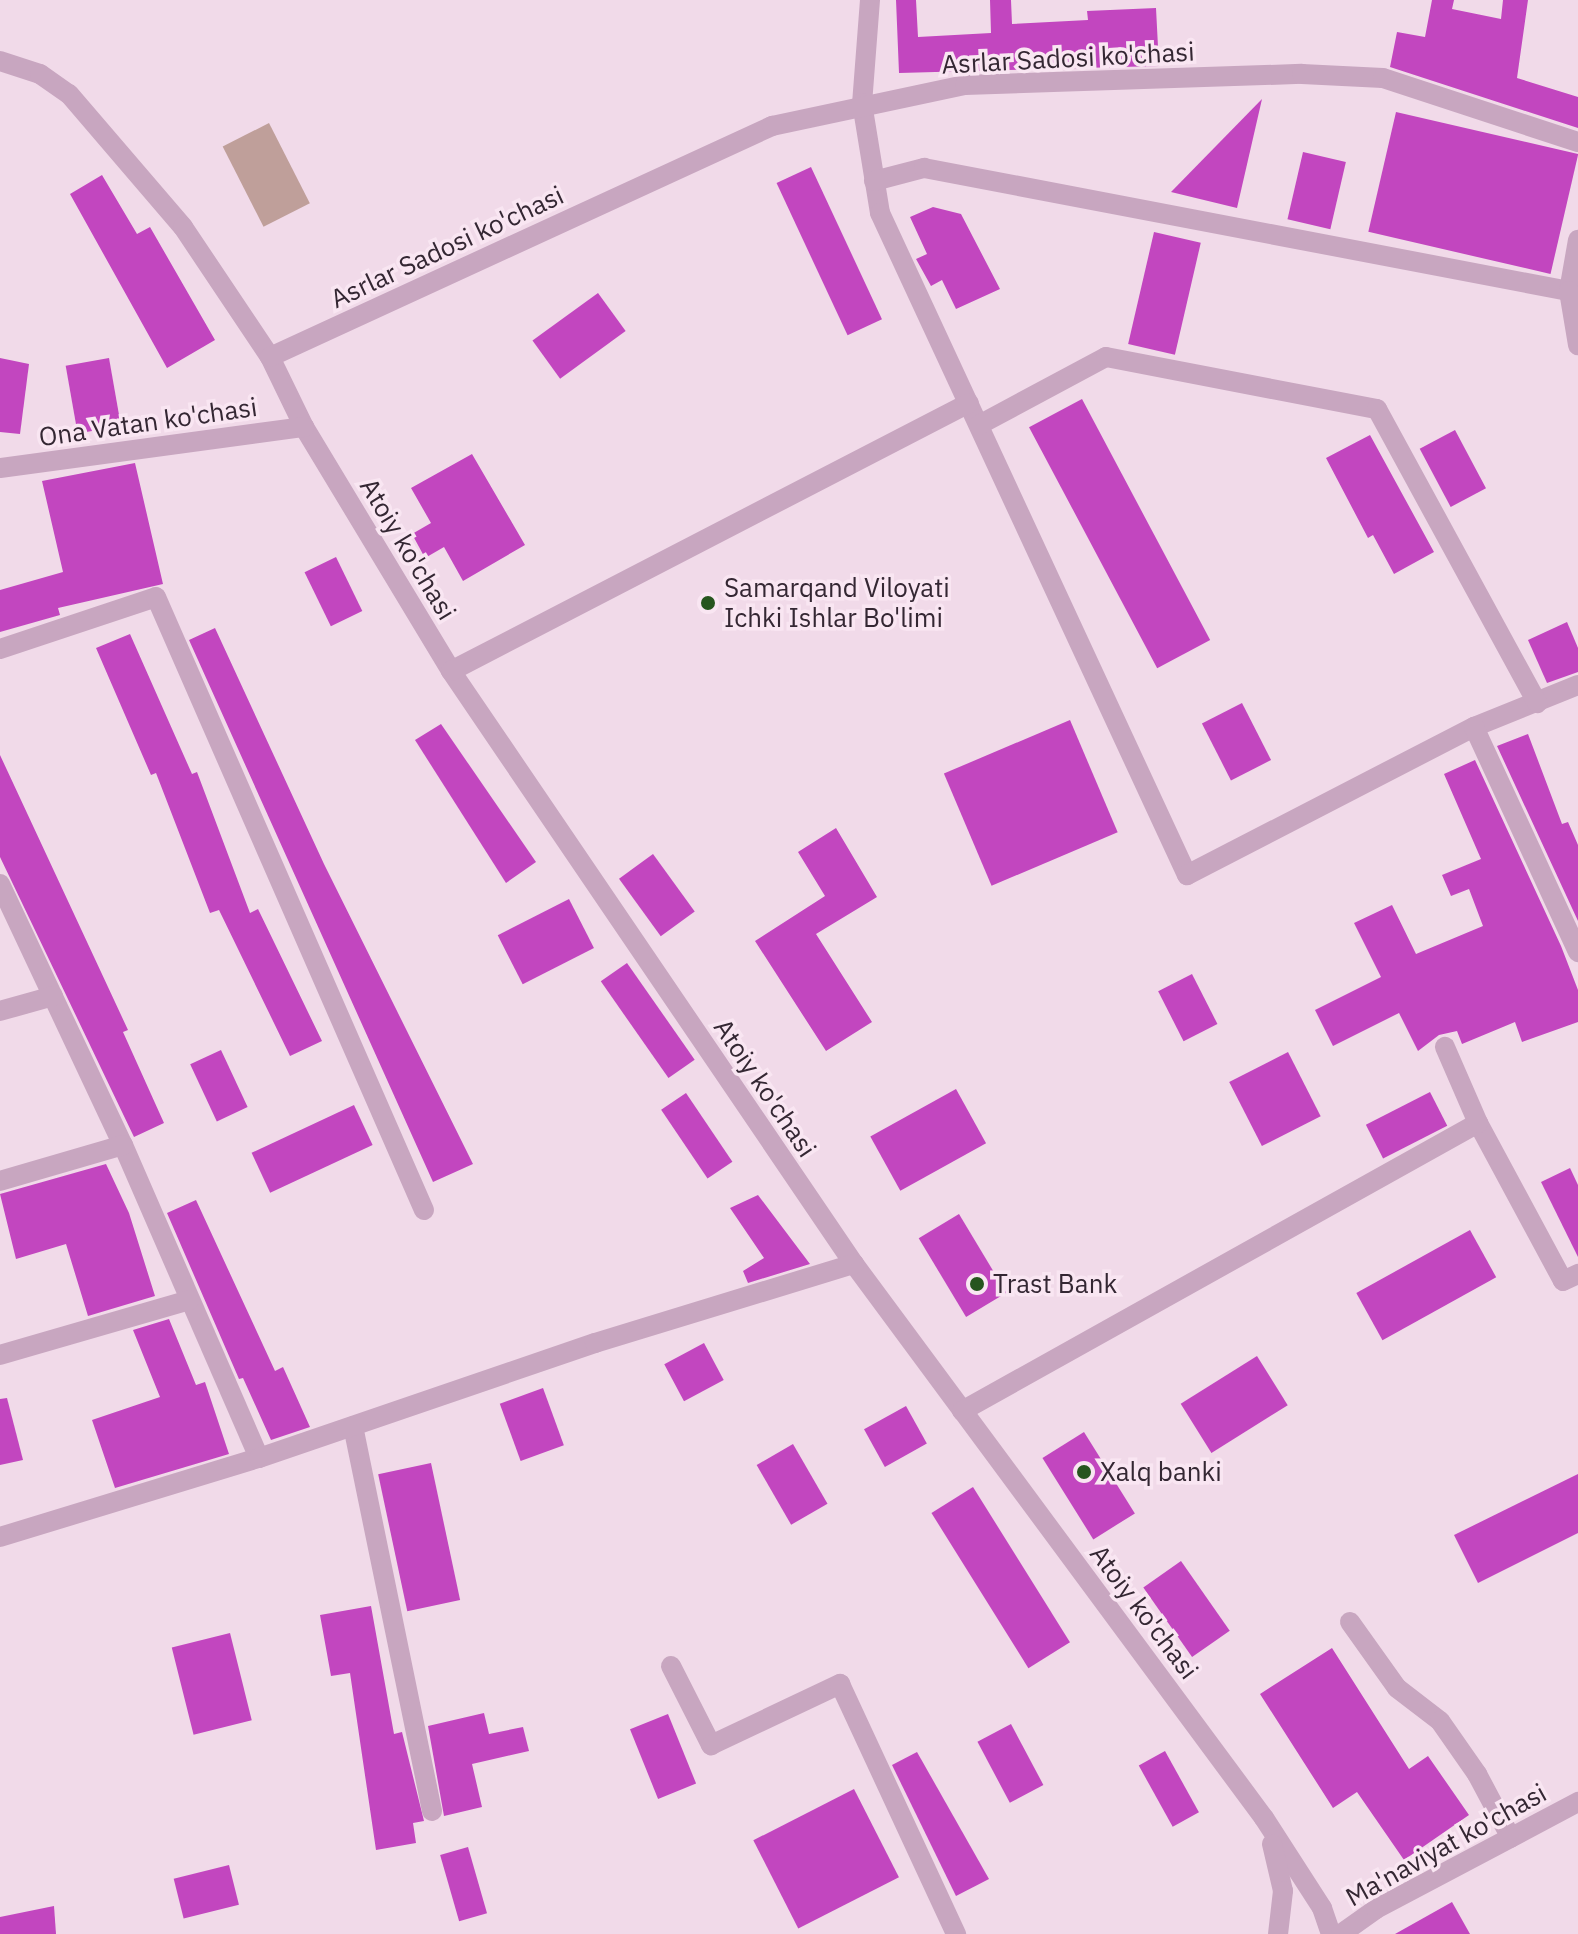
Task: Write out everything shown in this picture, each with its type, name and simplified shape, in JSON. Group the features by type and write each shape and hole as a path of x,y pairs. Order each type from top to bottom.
{"street":[{"path":"870,0 862,103 880,213 1187,875 1474,727 1578,685"},
{"name":"Atoiy ko'chasi","path":"0,61 40,74 92,119 183,227 270,357 304,427 451,671 854,1264 1264,1818 1322,1908 1331,1934"},
{"name":"Asrlar Sadosi ko'chasi","path":"270,357 772,126 862,103 965,85 1302,74 1383,78 1578,142"},
{"path":"874,181 924,168 1569,291"},
{"path":"1578,240 1569,291 1578,345"},
{"path":"979,425 1106,357 1377,409 1537,703"},
{"path":"451,671 969,403"},
{"name":"Ona Vatan ko'chasi","path":"0,468 304,427"},
{"path":"0,649 156,597 424,1210"},
{"path":"1474,727 1578,952"},
{"path":"0,884 123,1145 259,1458"},
{"path":"0,1011 53,996"},
{"path":"1445,1047 1478,1123 1563,1281 1578,1274"},
{"path":"962,1411 1478,1123"},
{"path":"0,1181 123,1145"},
{"path":"0,1537 259,1458 595,1343 854,1264"},
{"path":"0,1355 189,1300"},
{"path":"353,1426 432,1811"},
{"path":"1350,1622 1397,1688 1440,1721 1477,1774 1511,1838"},
{"path":"671,1666 711,1745 840,1684 956,1934"},
{"name":"Ma'naviyat ko'chasi","path":"1341,1934 1376,1909 1578,1802"},
{"name":"Atoiy ko'chasi","path":"1264,1818 1283,1891 1278,1934"}],"shaded area":[{"path":"269,123 310,203 264,227 223,147"}],"building":[{"path":"896,0 916,0 918,37 991,33 990,0 1011,0 1012,24 1088,20 1087,11 1156,8 1159,66 899,73"},
{"path":"1432,0 1454,0 1452,9 1501,19 1503,0 1528,0 1517,78 1578,97 1578,128 1390,67 1397,32 1425,37"},
{"path":"1262,99 1237,208 1171,192"},
{"path":"1396,112 1578,154 1551,274 1368,232"},
{"path":"1303,152 1346,162 1330,229 1287,219"},
{"path":"811,167 882,319 848,335 777,183"},
{"path":"102,175 137,234 150,227 215,340 167,368 70,194"},
{"path":"933,207 961,214 1000,289 956,309 942,280 931,286 916,259 927,254 910,217"},
{"path":"1154,232 1201,243 1175,355 1128,344"},
{"path":"598,293 626,331 560,379 532,341"},
{"path":"0,358 29,364 20,434 0,432"},
{"path":"109,358 121,426 78,434 66,366"},
{"path":"1082,399 1210,640 1157,668 1029,427"},
{"path":"1455,430 1486,488 1451,507 1420,449"},
{"path":"1370,435 1434,552 1394,574 1373,535 1368,538 1326,458"},
{"path":"472,454 525,545 463,581 444,547 425,558 412,534 431,523 411,488"},
{"path":"135,463 163,584 58,608 60,615 0,632 0,590 63,572 42,481"},
{"path":"336,557 362,611 331,626 305,572"},
{"path":"1567,622 1578,648 1578,672 1547,683 1528,640"},
{"path":"215,628 324,864 473,1164 433,1182 189,640"},
{"path":"130,634 192,774 197,772 250,913 258,909 322,1041 290,1056 219,910 210,913 156,773 151,775 96,648"},
{"path":"1242,703 1271,760 1231,780 1202,723"},
{"path":"1070,720 1118,832 992,886 944,774"},
{"path":"441,724 536,862 506,883 415,740"},
{"path":"1528,734 1562,824 1568,822 1578,845 1578,921 1497,746"},
{"path":"0,755 128,1030 123,1032 164,1123 134,1137 0,857"},
{"path":"1475,760 1561,946 1578,990 1578,1022 1522,1042 1515,1022 1462,1044 1457,1031 1439,1035 1418,1051 1399,1013 1333,1046 1315,1010 1381,977 1354,923 1392,905 1416,954 1483,926 1469,889 1451,896 1442,875 1481,859 1444,774"},
{"path":"836,828 877,897 816,934 872,1022 826,1051 755,941 825,896 798,852"},
{"path":"653,854 695,911 661,936 619,879"},
{"path":"569,899 594,948 523,984 498,935"},
{"path":"627,963 695,1060 668,1078 601,981"},
{"path":"1192,974 1217,1024 1184,1041 1158,991"},
{"path":"221,1050 248,1107 217,1121 190,1064"},
{"path":"1288,1052 1321,1116 1262,1146 1229,1082"},
{"path":"956,1089 986,1143 900,1191 870,1137"},
{"path":"1430,1092 1447,1126 1383,1159 1366,1125"},
{"path":"686,1093 732,1162 708,1179 661,1110"},
{"path":"354,1105 373,1145 270,1193 252,1153"},
{"path":"106,1164 129,1213 155,1296 88,1316 66,1244 16,1259 0,1194"},
{"path":"1570,1168 1578,1185 1578,1257 1541,1182"},
{"path":"758,1195 810,1264 748,1283 743,1271 764,1258 730,1208"},
{"path":"196,1200 275,1371 283,1367 310,1427 271,1440 243,1378 239,1379 167,1213"},
{"path":"959,1214 1006,1293 966,1317 919,1238"},
{"path":"1470,1230 1496,1277 1382,1340 1356,1293"},
{"path":"169,1319 196,1385 205,1382 229,1454 115,1488 92,1420 160,1397 133,1330"},
{"path":"704,1343 724,1380 684,1401 664,1364"},
{"path":"1257,1356 1288,1405 1211,1453 1181,1404"},
{"path":"543,1388 564,1445 521,1461 500,1404"},
{"path":"7,1398 23,1460 0,1465 0,1399"},
{"path":"906,1406 927,1444 885,1467 864,1429"},
{"path":"1084,1432 1135,1513 1093,1539 1042,1458"},
{"path":"793,1444 828,1504 791,1525 757,1465"},
{"path":"431,1463 460,1600 407,1611 378,1474"},
{"path":"1578,1474 1578,1533 1478,1583 1454,1535"},
{"path":"973,1487 1070,1642 1028,1668 931,1513"},
{"path":"1181,1561 1230,1631 1192,1657 1143,1587"},
{"path":"371,1606 394,1734 402,1732 424,1821 413,1823 416,1843 376,1850 350,1673 331,1676 320,1615"},
{"path":"230,1633 252,1720 194,1735 172,1648"},
{"path":"1332,1648 1409,1769 1428,1756 1469,1815 1404,1860 1357,1792 1333,1808 1260,1694"},
{"path":"484,1713 489,1734 523,1727 529,1751 472,1764 482,1807 444,1816 428,1726"},
{"path":"668,1714 696,1784 658,1799 630,1729"},
{"path":"1011,1724 1043,1785 1010,1803 977,1742"},
{"path":"1165,1751 1199,1812 1173,1827 1139,1766"},
{"path":"917,1752 989,1879 956,1896 892,1765"},
{"path":"854,1789 899,1877 798,1929 753,1840"},
{"path":"468,1847 487,1913 459,1921 440,1855"},
{"path":"229,1865 239,1905 184,1919 174,1879"},
{"path":"1452,1902 1470,1934 1395,1934"},
{"path":"54,1906 56,1934 0,1934 0,1917"}],"place":[{"name":"Samarqand Viloyati Ichki Ishlar Bo'limi","path":"708,603"},
{"name":"Trast Bank","path":"977,1284"},
{"name":"Xalq banki","path":"1084,1472"}]}
